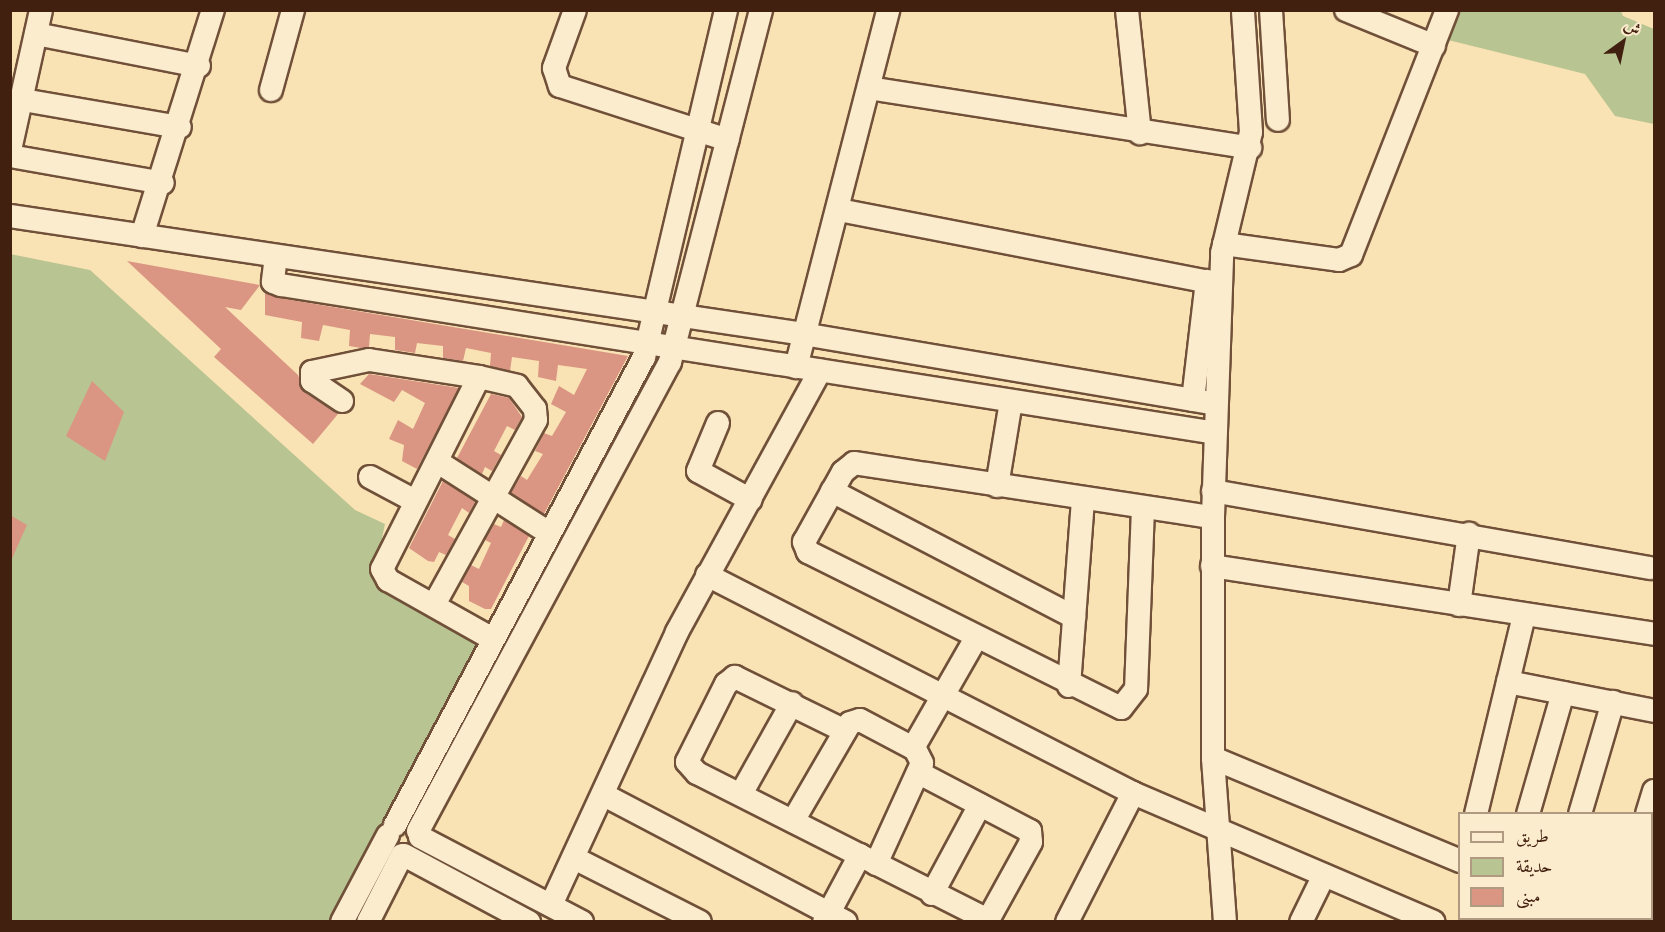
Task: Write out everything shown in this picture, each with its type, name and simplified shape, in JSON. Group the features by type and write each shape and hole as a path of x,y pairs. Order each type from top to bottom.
{"street":[{"path":"10,150 23,100 41,10"},
{"path":"142,236 163,183 199,66 213,10"},
{"path":"270,90 293,10"},
{"path":"302,10 309,10"},
{"path":"575,10 554,68 560,87 728,140"},
{"path":"342,921 648,341 695,129 726,10"},
{"path":"403,855 414,852 419,834 579,533 675,346 761,10"},
{"path":"796,367 839,210 888,10"},
{"path":"1127,10 1140,133"},
{"path":"1193,400 1214,283 1250,148 1243,10"},
{"path":"1271,10 1278,120"},
{"path":"1346,10 1434,46"},
{"path":"1224,244 1339,260 1351,255 1447,10"},
{"path":"36,34 199,66"},
{"path":"869,88 1140,133 1250,148"},
{"path":"23,100 180,127"},
{"path":"10,156 163,183"},
{"path":"839,210 1214,283"},
{"path":"10,216 804,334 1216,404"},
{"path":"276,256 273,282 281,285 648,341 820,371 1215,433"},
{"path":"1214,283 1216,404 1212,517 1213,759 1216,830 1225,921"},
{"path":"342,401 312,381 312,372 369,360 479,377 517,386 535,409 536,420 490,496 434,605"},
{"path":"551,905 707,575 751,500 820,371"},
{"path":"479,377 382,569 388,580 491,638"},
{"path":"997,486 1011,401"},
{"path":"718,423 698,471 751,500"},
{"path":"438,462 490,496 552,526 579,533"},
{"path":"1143,508 1135,695 1115,709 808,552 805,538 832,491 854,463 1083,500 1212,517"},
{"path":"370,477 415,501"},
{"path":"832,491 1074,617"},
{"path":"1213,491 1650,567"},
{"path":"1069,686 1083,500"},
{"path":"1459,604 1469,534"},
{"path":"1212,566 1654,634"},
{"path":"707,575 1133,793 1434,921"},
{"path":"1476,812 1524,615"},
{"path":"913,748 976,638"},
{"path":"845,731 746,678 726,684 687,762 741,794 981,920 993,915 1032,834 919,773"},
{"path":"1508,682 1654,711"},
{"path":"464,687 490,699"},
{"path":"1528,812 1563,693"},
{"path":"1580,812 1613,702"},
{"path":"741,794 792,703"},
{"path":"604,795 833,918 919,773 921,758 913,748 860,720 845,731 793,821"},
{"path":"1213,759 1458,860"},
{"path":"1647,812 1654,791"},
{"path":"1067,921 1133,793"},
{"path":"932,894 980,805"},
{"path":"391,830 405,822 419,834 582,921"},
{"path":"391,830 392,850 529,921"},
{"path":"375,919 403,855"},
{"path":"574,858 700,921"},
{"path":"1301,921 1324,875"}],"green space":[{"path":"1448,11 1621,11 1623,16 1654,29 1654,124 1615,116 1585,74 1436,37"},
{"path":"10,254 90,270 355,510 385,524 373,580 479,643 330,921 11,921"}],"building":[{"path":"127,261 260,285 241,310 225,307 298,375 304,392 338,414 313,444 214,357 221,349"},
{"path":"265,292 279,298 628,356 544,514 511,493 521,476 527,480 543,454 535,451 544,433 552,436 566,412 551,404 559,386 574,395 587,369 558,365 556,381 538,377 539,361 512,357 510,371 490,366 491,353 466,348 463,361 443,358 443,346 417,343 415,353 395,350 395,337 370,334 369,347 349,346 350,330 323,325 319,341 301,338 302,322 265,315"},
{"path":"369,374 459,388 417,469 402,461 404,445 389,439 398,420 413,429 425,403 402,390 394,402 360,384"},
{"path":"92,381 124,412 105,461 66,436"},
{"path":"491,394 509,398 522,417 515,430 507,426 494,451 501,455 492,471 485,467 482,474 457,458"},
{"path":"443,481 475,502 469,513 462,508 448,535 455,539 446,555 439,552 434,562 428,561 409,548"},
{"path":"10,515 27,525 10,563"},
{"path":"504,520 529,536 491,609 485,609 469,601 469,586 462,582 471,565 479,569 491,543 485,540 494,524 501,527"}]}
